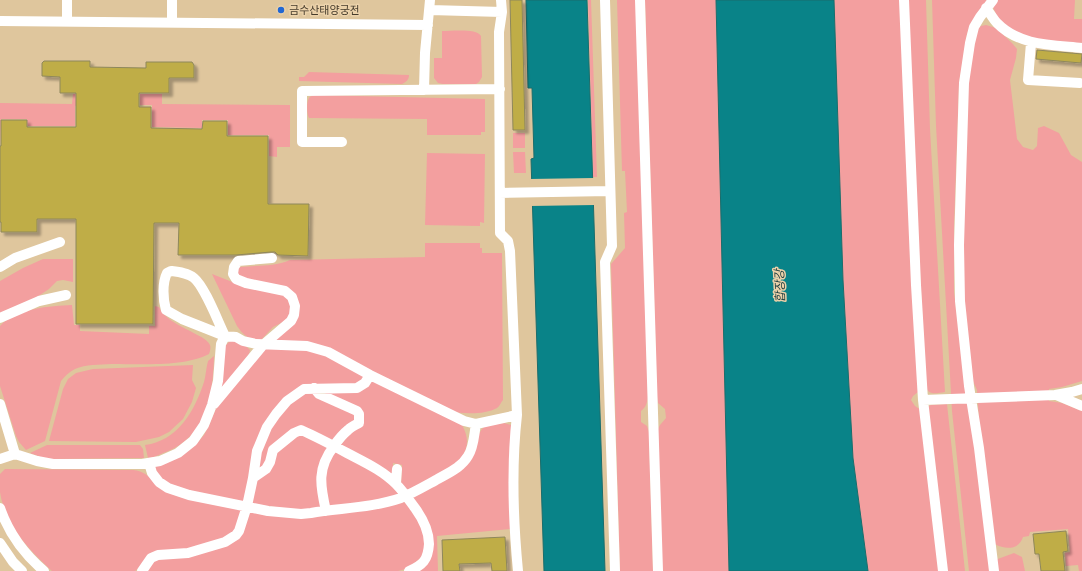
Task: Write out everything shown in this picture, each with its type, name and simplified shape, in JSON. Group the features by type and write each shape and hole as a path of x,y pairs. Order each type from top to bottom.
{"street":[{"path":"66,22 67,0"},
{"path":"172,0 172,23"},
{"path":"501,0 502,12 499,32 500,233 508,241 510,251 516,415 512,486 518,571"},
{"path":"605,0 612,246 605,262 616,571"},
{"path":"640,0 658,571"},
{"path":"904,0 916,277 943,571"},
{"path":"989,4 995,22 1004,30 1031,43 1082,48"},
{"path":"989,4 974,27 964,83 959,273 960,301 968,378 994,571"},
{"path":"424,90 425,53 430,5 502,12"},
{"path":"0,21 428,25"},
{"path":"1031,43 1028,80 1080,83"},
{"path":"342,142 302,142 302,91 500,89"},
{"path":"500,193 610,191"},
{"path":"0,267 15,258 60,242"},
{"path":"212,405 263,345 291,321 294,315 295,306 292,297 285,291 246,283 236,279 233,274 234,267 238,261 272,258"},
{"path":"225,336 201,286 194,278 180,272 171,271 167,273 164,282 166,310 182,319 225,336 236,337 243,341 263,345 307,346 328,352 370,375 464,421 476,424 516,415"},
{"path":"0,318 39,301 66,295"},
{"path":"0,459 15,454 53,464 142,464 160,461 178,453 193,441 204,425 212,405 218,381 221,344 225,336"},
{"path":"142,571 151,558 158,555 188,553 225,542 236,535 239,531 253,478 257,451 267,427 287,401 304,389 357,388 365,383 370,375"},
{"path":"314,388 319,394 357,411 360,414 358,423 349,429 334,446 322,466 321,488 326,511"},
{"path":"927,399 1052,395 1082,389"},
{"path":"1052,395 1082,406"},
{"path":"0,404 15,454"},
{"path":"148,463 152,474 159,482 168,488 188,495 268,511 301,514 380,504 406,495 454,470 464,462 471,449 476,424"},
{"path":"253,478 266,469 270,462 273,450 297,431 301,430 378,470 396,484 406,495 426,526 429,537 427,556 424,562 418,567 409,571"},
{"path":"396,484 397,468"},
{"path":"0,508 3,518 13,537 30,559 44,571"},
{"path":"0,543 13,562 22,571"}],"shaded area":[{"path":"588,0 591,0 597,177 593,177"},
{"path":"617,0 636,0 648,397 646,405 641,411 641,422 647,426 649,432 653,571 620,571 611,264 625,248 624,213 627,212 625,171 622,171"},
{"path":"645,0 716,0 729,571 661,571 658,429 666,418 665,409 658,403 657,397"},
{"path":"834,0 901,0 918,392 911,400 915,406 921,410 940,571 868,571 853,458 843,280"},
{"path":"906,0 926,0 930,129 945,392 936,393 929,392 926,387"},
{"path":"932,0 987,0 971,24 967,34 959,84 954,227 954,292 990,571 969,571 952,411 936,126"},
{"path":"997,0 1075,0 1074,19 1082,19 1081,45 1037,40 1007,28 998,19 993,7"},
{"path":"986,25 996,28 1017,49 1010,80 1017,139 1023,147 1033,150 1037,146 1038,128 1044,126 1059,133 1071,155 1082,162 1082,381 1049,389 1049,401 1062,403 1082,411 1082,571 1079,571 1078,565 1066,566 1065,553 1070,552 1068,529 1030,532 1029,536 1023,537 1015,547 1011,548 995,544 979,420 977,390 973,381 964,301 963,246 968,84 977,29"},
{"path":"458,30 479,33 481,36 482,77 479,82 476,84 443,84 438,83 434,78 434,58 442,58 442,31"},
{"path":"309,72 409,75 407,81 402,84 299,81 299,77 304,77"},
{"path":"73,94 87,94 87,105 75,106 75,126 27,126 27,119 1,119 0,144 0,103 72,104"},
{"path":"140,94 162,94 162,104 290,105 290,147 277,147 277,157 269,156 269,135 228,135 228,120 202,120 202,128 152,127 152,105 140,105"},
{"path":"314,95 485,99 485,132 481,132 481,135 427,135 427,119 309,118 307,103 309,97"},
{"path":"513,133 525,133 525,148 513,148"},
{"path":"513,152 525,152 526,173 514,173"},
{"path":"427,153 485,154 484,223 480,222 480,226 425,225"},
{"path":"425,243 480,243 482,253 502,253 503,400 498,407 492,410 473,413 449,411 333,351 271,342 291,327 295,295 239,277 237,269 240,267 278,264 290,260 425,257"},
{"path":"43,259 73,259 73,282 63,280 57,281 49,289 37,297 0,313 0,281"},
{"path":"212,274 240,285 283,294 289,299 291,306 290,314 287,320 273,327 261,340 247,337 237,326"},
{"path":"72,305 74,325 80,325 80,331 149,334 149,326 155,326 155,306 159,307 163,314 170,319 207,341 210,345 209,354 188,361 175,363 84,366 71,371 61,381 45,441 26,450 16,436 0,386 0,326 15,315 34,309"},
{"path":"230,341 241,343 250,350 249,354 220,391 225,346"},
{"path":"266,348 291,348 327,354 365,376 360,384 310,386 274,413 244,503 189,492 161,480 155,468 156,466 196,444 204,435 218,404"},
{"path":"214,356 212,385 209,399 205,413 199,425 191,436 180,445 157,456 148,458 145,445 157,442 176,431 190,413 196,403 204,382 208,361"},
{"path":"193,365 192,380 196,388 192,402 183,419 169,432 159,437 136,442 49,441 63,389 68,379 76,373 93,369"},
{"path":"372,378 462,425 467,438 466,449 461,458 452,467 407,491 401,485 402,465 393,463 393,478 339,447 361,419 322,391 337,391"},
{"path":"311,390 356,413 358,419 335,442 302,428 256,474 256,461 269,427 289,402"},
{"path":"947,404 965,571 945,571 927,407 931,405"},
{"path":"504,423 511,425 511,529 437,536 438,571 414,571 431,548 414,503 413,495 455,472 486,425"},
{"path":"297,433 329,448 323,509 311,511 250,504 256,479 275,452"},
{"path":"47,445 140,445 143,449 144,458 50,459 30,453"},
{"path":"333,450 377,472 400,494 382,500 327,508 323,481"},
{"path":"5,469 140,471 156,483 243,509 234,534 199,548 171,550 135,571 52,571 19,536 7,515 0,492 0,474"},
{"path":"402,501 408,504 424,528 425,554 409,568 398,571 145,571 152,560 227,543 248,509 268,513"},
{"path":"1014,553 1022,557 1025,571 997,571 995,560"}],"water":[{"path":"526,0 587,0 605,571 544,571 531,159 534,158 532,88 528,88"},
{"name":"합장강","path":"716,0 834,0 843,280 853,458 868,571 729,571"}],"pier":[{"path":"594,178 595,205 530,206 529,179"}],"building":[{"path":"510,0 522,0 525,130 513,130"},
{"path":"1037,50 1082,54 1081,63 1036,59"},
{"path":"44,61 90,61 90,67 146,68 146,62 192,62 194,65 194,78 169,78 169,93 139,93 139,107 151,107 151,128 202,129 203,121 227,121 227,136 268,136 268,204 309,204 308,256 278,255 275,252 236,255 178,255 179,223 154,223 153,324 76,324 76,219 37,219 37,232 1,232 1,120 27,120 27,127 76,127 76,93 60,93 60,77 42,76 42,63"},
{"path":"1066,531 1068,551 1063,552 1065,571 1041,571 1039,554 1035,554 1033,534"},
{"path":"505,537 507,571 492,571 491,563 459,564 460,571 443,571 442,540"}],"place":[{"name":"금수산태양궁전","path":"281,10"}]}
